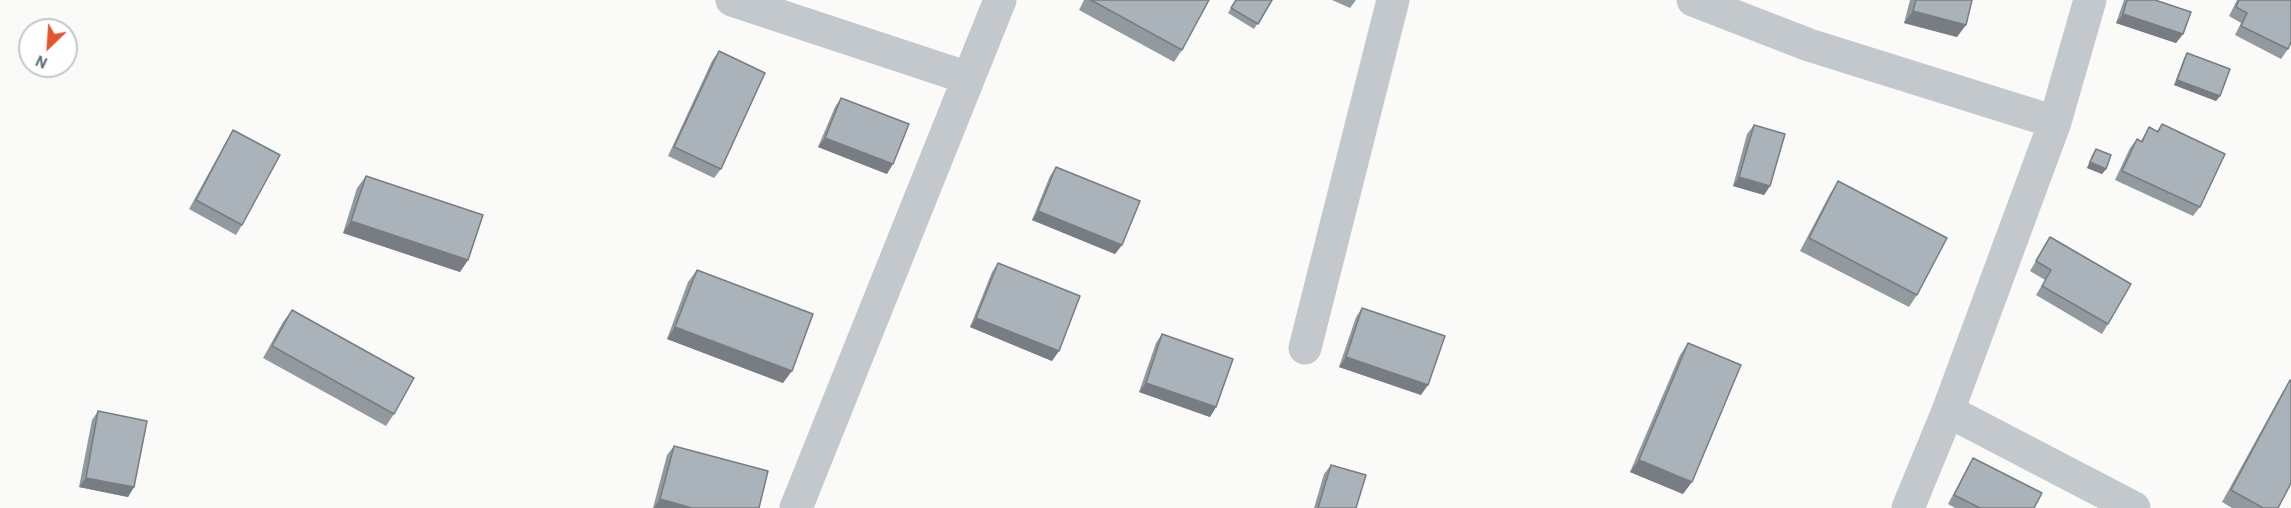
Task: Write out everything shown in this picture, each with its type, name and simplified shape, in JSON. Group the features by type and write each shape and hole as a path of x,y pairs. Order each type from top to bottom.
{"street":[{"path":"732,0 968,78"},
{"path":"796,508 1000,0"},
{"path":"1305,348 1393,0"},
{"path":"1693,0 1809,45 2055,122"},
{"path":"1908,508 1948,411 2055,122 2090,0"},
{"path":"1948,411 2134,508"}],"building":[{"path":"1091,0 1209,0 1182,50"},
{"path":"1236,0 1272,0 1258,24 1231,8"},
{"path":"1916,0 1972,0 1966,25 1913,11"},
{"path":"2127,0 2155,0 2191,12 2183,34 2123,14"},
{"path":"2239,0 2291,0 2291,42 2288,49 2241,26 2247,13 2236,7"},
{"path":"719,51 765,73 721,169 674,147"},
{"path":"2187,53 2230,69 2220,96 2177,80"},
{"path":"841,98 909,124 893,164 825,138"},
{"path":"2162,124 2225,154 2200,207 2122,171 2137,139 2142,142 2149,127 2158,132"},
{"path":"1754,125 1785,134 1770,186 1739,177"},
{"path":"233,130 280,155 242,225 196,200"},
{"path":"2096,149 2111,155 2106,169 2090,162"},
{"path":"1056,167 1140,201 1122,245 1038,211"},
{"path":"366,176 483,215 468,260 351,221"},
{"path":"1838,181 1947,238 1917,295 1809,238"},
{"path":"2050,237 2131,284 2108,324 2042,286 2051,270 2036,261"},
{"path":"998,263 1080,296 1059,351 976,318"},
{"path":"697,270 813,314 792,371 675,327"},
{"path":"1362,308 1445,336 1428,385 1346,357"},
{"path":"292,310 414,378 394,414 272,346"},
{"path":"1162,334 1233,359 1216,407 1146,383"},
{"path":"1688,343 1741,365 1692,482 1639,460"},
{"path":"2290,380 2291,483 2278,508 2263,508 2231,490"},
{"path":"98,411 147,421 134,487 86,478"},
{"path":"674,446 768,471 759,508 692,508 660,499"},
{"path":"1973,458 2042,493 2034,508 1980,508 1954,495"},
{"path":"1331,465 1366,475 1356,508 1318,508"}]}
